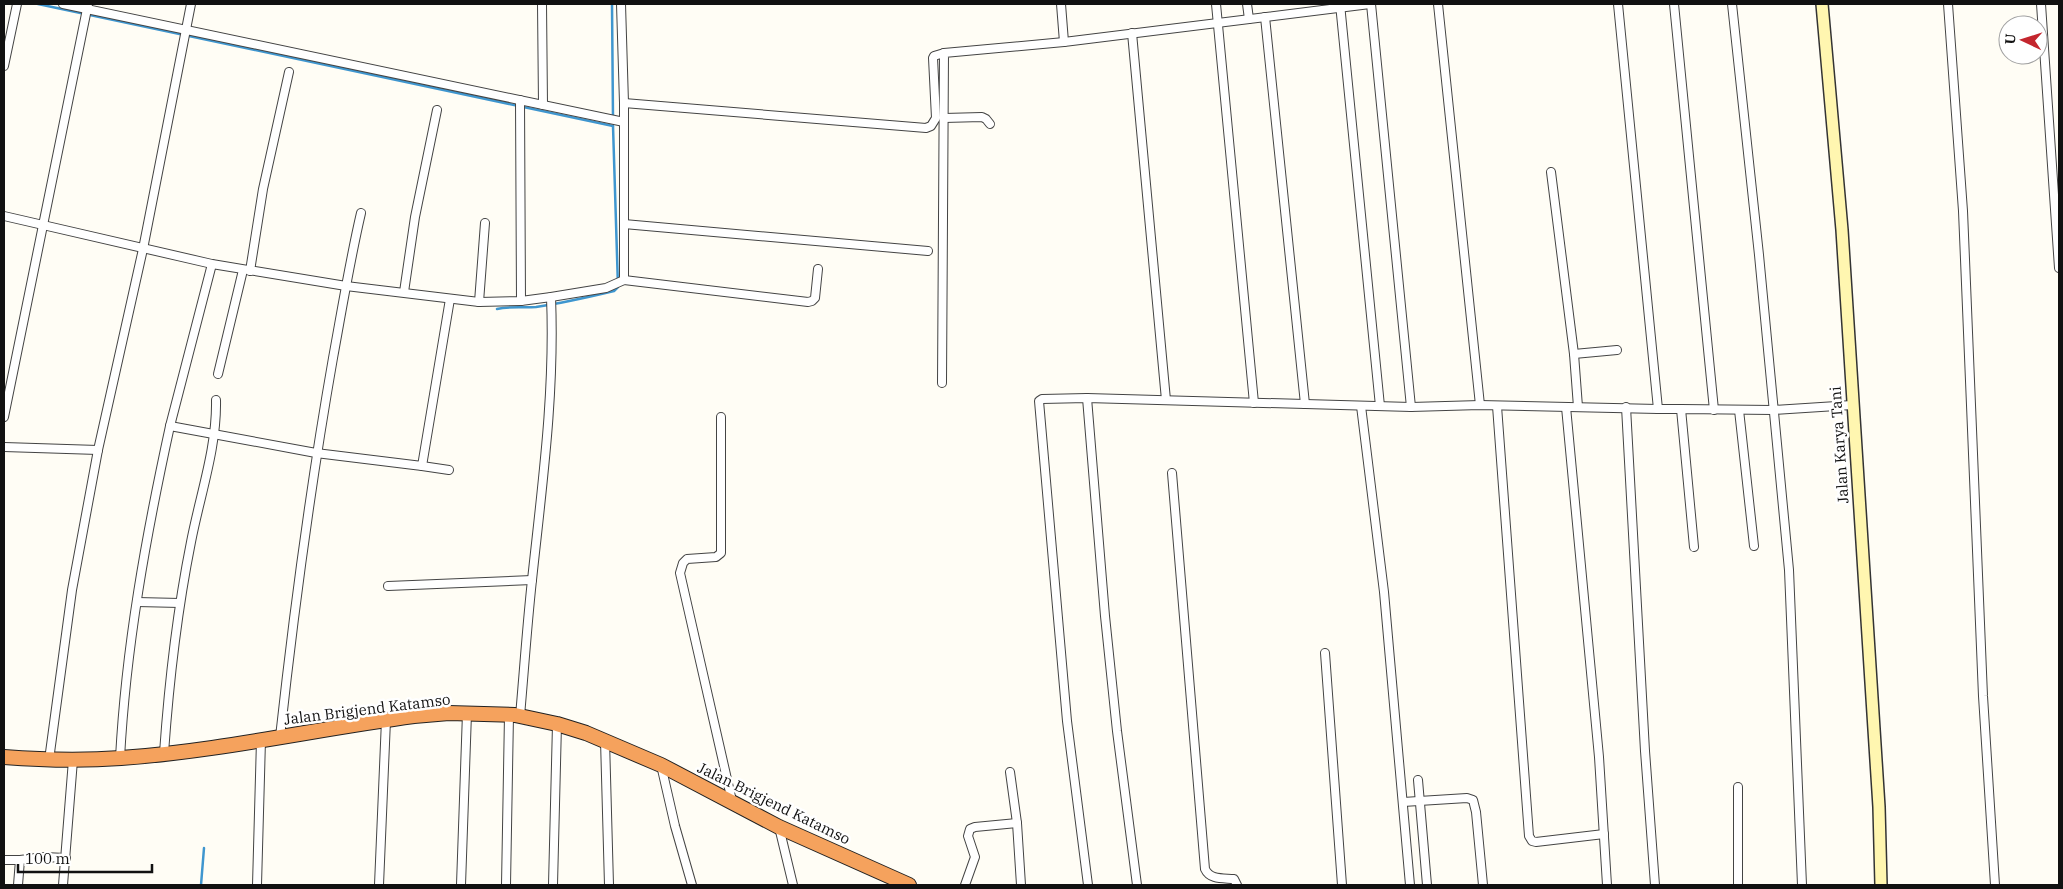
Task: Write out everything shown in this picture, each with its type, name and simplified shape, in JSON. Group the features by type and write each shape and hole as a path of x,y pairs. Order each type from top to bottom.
{"highway":[{"name":"Jalan Brigjend Katamso","path":"4,757 49,760 120,758 261,740 386,720 467,713 515,716 557,724 605,740 661,765 779,827 909,885"}],"street":[{"path":"4,66 17,4"},
{"path":"62,4 88,6 186,29 624,122"},
{"path":"49,760 72,590 98,450 143,248 191,4"},
{"path":"542,4 543,105"},
{"path":"621,4 624,103 624,280"},
{"path":"1061,4 1064,42"},
{"path":"1216,4 1254,403"},
{"path":"1247,4 1249,19"},
{"path":"624,103 926,128 931,126 936,118 933,58 944,53 1064,42 1341,6 1370,4 1411,407"},
{"path":"1438,4 1480,405"},
{"path":"1618,4 1658,408"},
{"path":"1674,4 1714,410"},
{"path":"1732,4 1759,255 1789,570 1802,885"},
{"name":"Jalan Karya Tani","path":"1822,4 1842,230 1878,807 1881,885"},
{"path":"1948,4 1963,211 1983,696 1995,885"},
{"path":"2041,4 2059,268"},
{"path":"4,417 88,6"},
{"path":"1341,6 1380,406"},
{"path":"1265,17 1306,404"},
{"path":"1132,33 1166,400"},
{"path":"942,383 944,53"},
{"path":"218,374 247,270 289,72"},
{"path":"520,100 520,301"},
{"path":"404,292 422,180 437,110"},
{"path":"944,118 982,117 990,124"},
{"path":"1551,172 1574,354 1578,407"},
{"path":"280,737 316,453 361,212"},
{"path":"4,216 212,264 346,286 480,302 520,301 551,303 606,288 624,280 808,302 815,298 818,270"},
{"path":"480,302 485,223"},
{"path":"624,224 928,251"},
{"path":"120,758 126,678 136,602 154,502 170,426 212,264"},
{"path":"422,466 450,299"},
{"path":"506,885 515,716 549,425 551,303"},
{"path":"1574,354 1617,350"},
{"path":"1088,885 1067,721 1038,404 1042,399 1087,398 1411,407 1480,405 1714,410 1773,410 1852,405"},
{"path":"1087,398 1105,616 1137,885"},
{"path":"164,753 169,686 180,602 195,520 214,435 216,400"},
{"path":"1360,406 1384,592 1410,885"},
{"path":"1497,406 1529,836 1532,841 1536,842 1604,834"},
{"path":"1566,407 1607,885"},
{"path":"1626,407 1644,751 1655,885"},
{"path":"1681,409 1694,547"},
{"path":"1739,410 1754,546"},
{"path":"722,416 721,553 716,557 687,559 683,563 680,573 732,801"},
{"path":"170,426 316,453 449,470"},
{"path":"4,447 98,450"},
{"path":"1172,473 1204,869 1207,875 1234,880 1238,885"},
{"path":"388,586 532,580"},
{"path":"136,602 180,602"},
{"path":"1325,653 1342,885"},
{"path":"461,885 467,713"},
{"path":"379,885 386,720"},
{"path":"553,885 557,724"},
{"path":"257,885 261,740"},
{"path":"605,740 609,885"},
{"path":"63,885 73,760"},
{"path":"661,765 675,826 692,885"},
{"path":"1010,772 1017,823 1021,885"},
{"path":"1418,780 1427,885"},
{"path":"1738,787 1738,885"},
{"path":"1403,802 1467,798 1473,800 1476,812 1483,885"},
{"path":"965,885 975,857 968,836 970,829 1017,823"},
{"path":"779,827 793,885"},
{"path":"4,860 20,860 44,856 66,858"},
{"path":"18,885 20,860"}],"waterway":[{"path":"38,4 613,126"},
{"path":"612,4 613,118"},
{"path":"497,309 556,304 614,291 618,287 613,126"},
{"path":"201,885 204,848"}]}
